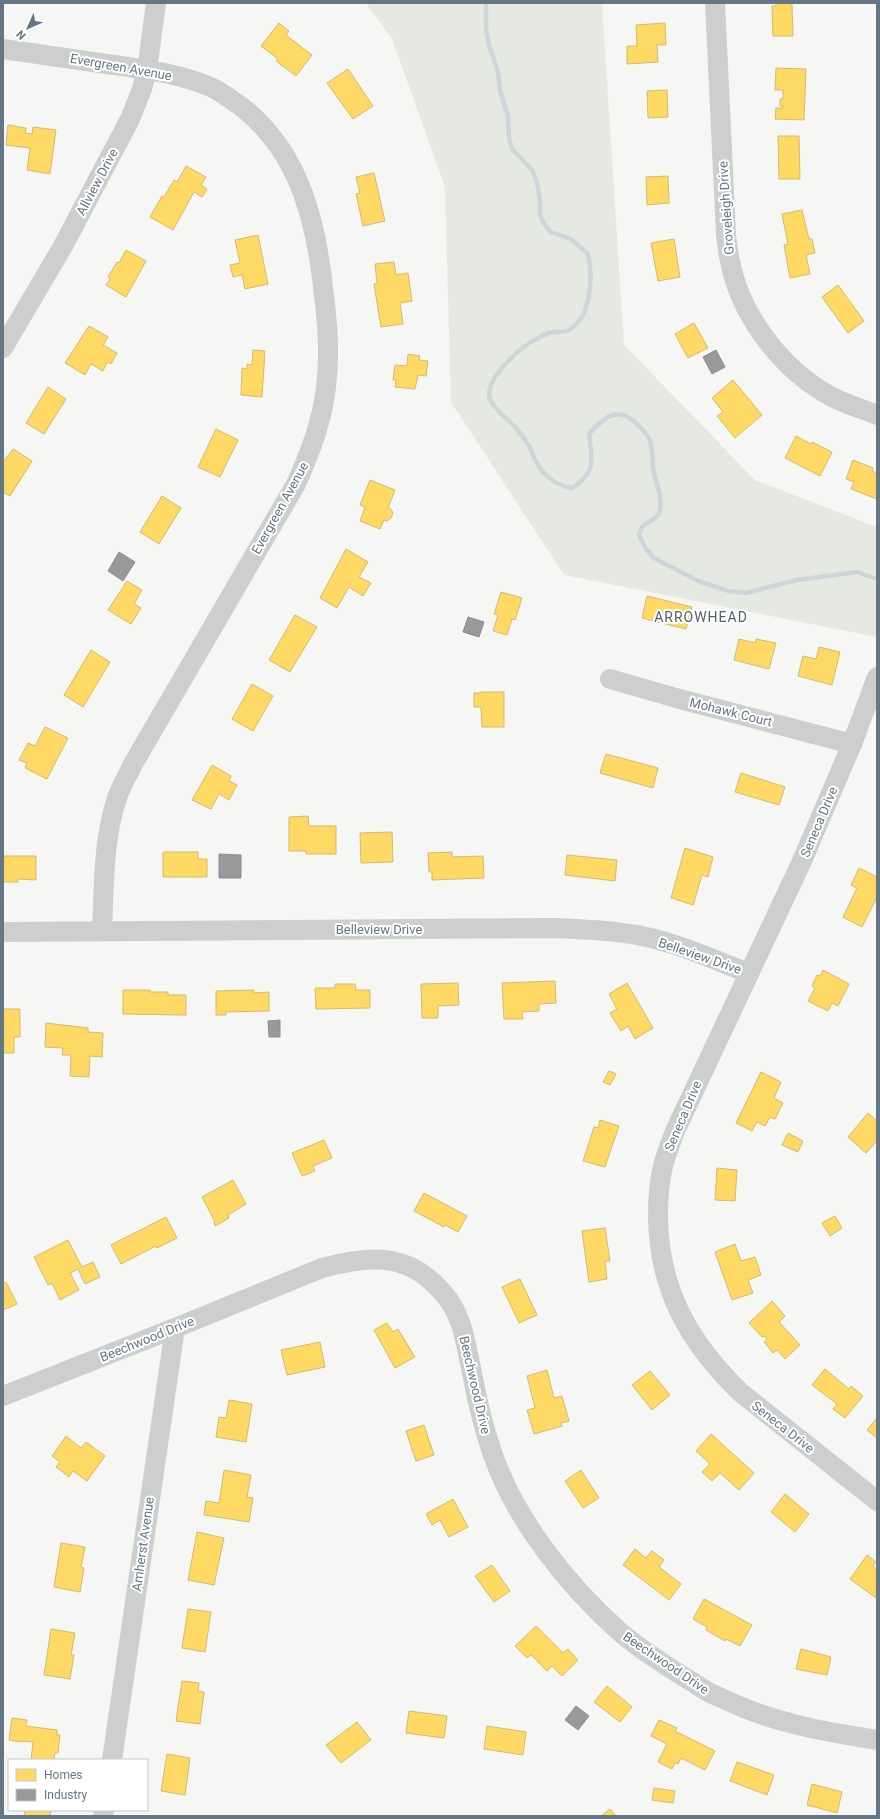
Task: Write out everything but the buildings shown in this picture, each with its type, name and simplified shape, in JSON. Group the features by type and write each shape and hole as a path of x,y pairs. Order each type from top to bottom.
{"street":[{"name":"Allview Drive","path":"3,348 63,246 130,119 142,89 147,70 156,3"},
{"name":"Groveleigh Drive","path":"715,3 726,234 730,262 737,286 750,315 763,337 794,370 812,385 832,397 877,415"},
{"name":"Evergreen Avenue","path":"3,49 147,70 186,79 219,92 230,99 263,126 282,148 303,194 315,235 322,272 329,356 326,388 320,420 311,451 296,484 132,764 118,797 111,821 107,846 102,931"},
{"name":"Seneca Drive","path":"877,677 852,744 802,861 675,1131 663,1167 658,1197 658,1231 662,1267 672,1297 686,1326 720,1373 764,1413 877,1501"},
{"name":"Mohawk Court","path":"610,679 676,698 852,744"},
{"name":"Belleview Drive","path":"3,932 549,928 595,930 628,934 668,942 749,973"},
{"name":"Beechwood Drive","path":"3,1396 322,1268 341,1263 374,1259 390,1260 421,1271 438,1287 454,1308 462,1330 482,1422 492,1454 507,1487 522,1515 545,1548 595,1608 620,1632 646,1653 715,1696 788,1723 877,1740"},
{"name":"Amherst Avenue","path":"112,1759 175,1328"}],"shaded area":[{"path":"366,3 602,3 624,345 755,480 877,527 877,637 564,575 451,402 445,187 392,39"}],"waterway":[{"path":"486,3 486,29 489,45 498,72 500,91 508,116 509,138 512,149 532,170 537,182 540,201 540,215 544,224 551,232 571,239 588,254 590,263 589,297 582,317 567,331 551,332 544,335 531,342 514,355 498,373 493,382 490,391 490,399 492,403 522,436 530,447 538,465 546,475 555,482 572,488 586,477 591,465 592,458 589,434 601,422 612,415 625,415 632,419 650,441 653,468 660,494 661,505 657,516 643,526 639,535 646,549 654,558 698,581 729,591 746,593 797,580 857,572 877,579"}],"district":[{"name":"ARROWHEAD","path":"701,617"}]}
